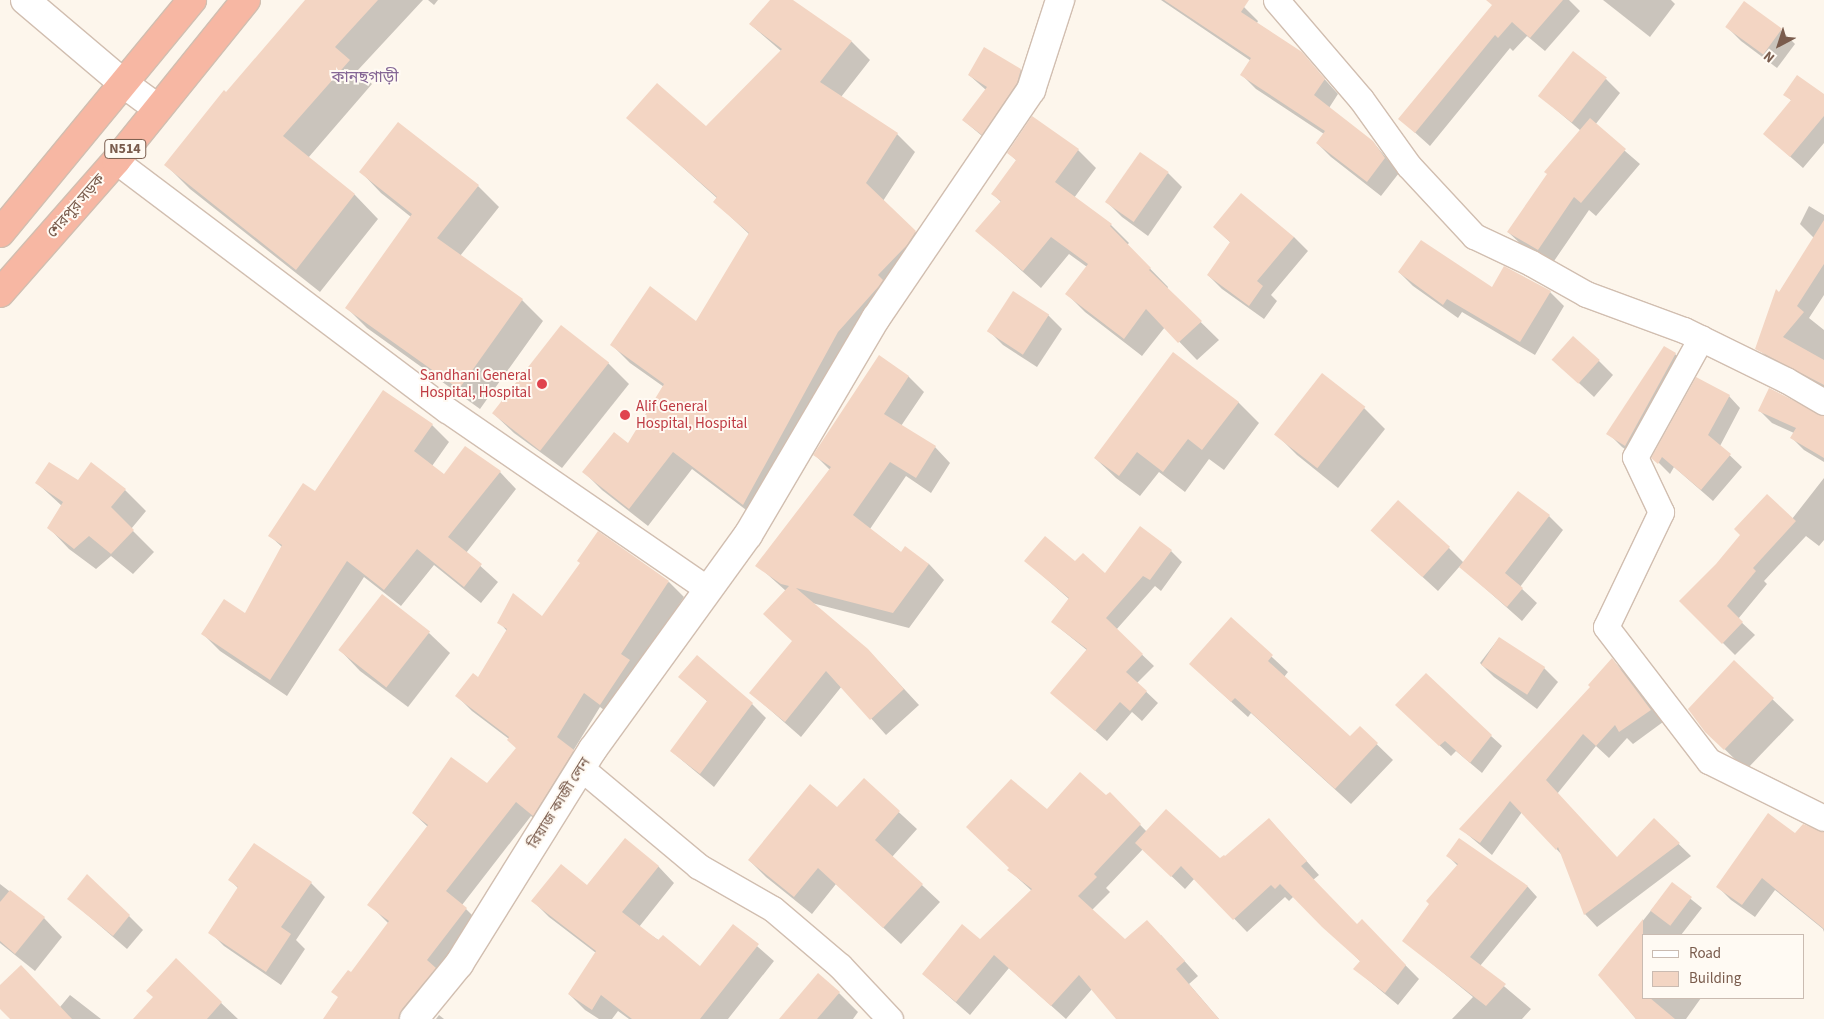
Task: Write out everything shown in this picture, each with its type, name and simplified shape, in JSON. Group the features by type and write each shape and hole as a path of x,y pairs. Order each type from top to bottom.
{"highway":[{"name":"N514","path":"0,233 192,0"},
{"name":"শেরপুর সড়ক","path":"0,293 116,161 246,0"}],"street":[{"path":"25,0 123,83 157,108"},
{"name":"রিয়াজ কাজী লেন","path":"414,1019 459,964 581,768 748,535 876,318 1031,90 1060,0"},
{"path":"1276,0 1361,99 1409,166 1474,236 1531,263 1586,294 1701,338 1786,380 1824,402"},
{"path":"116,161 447,410 708,589"},
{"path":"1701,338 1635,458 1661,512 1606,627 1709,761 1824,818"},
{"path":"581,768 698,866 773,909 840,966 890,1019"}],"building":[{"path":"305,0 378,0 335,47 350,60 283,136 355,194 296,270 164,165 224,90 226,92"},
{"path":"770,0 793,0 852,41 820,82 898,133 866,183 916,231 907,245 878,275 883,280 879,286 838,332 743,505 673,452 629,509 582,472 614,432 628,443 664,384 610,345 650,286 696,321 749,233 713,202 717,197 626,118 657,83 706,126 782,49 749,24"},
{"path":"1164,0 1249,0 1241,12 1302,52 1325,79 1314,95 1373,141 1385,158 1367,182 1316,143 1325,131 1240,75 1251,58"},
{"path":"1486,0 1563,0 1530,38 1512,22 1498,38 1495,35 1415,133 1398,119 1492,5"},
{"path":"1744,1 1782,29 1763,55 1725,27"},
{"path":"984,47 1021,69 1017,83 982,135 962,120 987,87 968,75"},
{"path":"1573,51 1607,77 1572,122 1538,96"},
{"path":"1797,75 1824,94 1824,116 1790,157 1763,134 1791,100 1783,95"},
{"path":"1032,116 1079,149 1055,182 1112,224 1110,226 1151,268 1149,270 1202,321 1178,343 1146,309 1124,339 1065,294 1088,264 1051,237 1023,271 975,231 1001,201 991,194 1016,160 1007,153"},
{"path":"1590,118 1626,149 1581,203 1574,197 1538,250 1507,232 1547,174 1544,172"},
{"path":"398,122 479,185 437,238 523,299 459,389 345,308 412,214 359,172"},
{"path":"1140,152 1169,172 1134,222 1105,202"},
{"path":"1241,193 1294,237 1257,281 1263,286 1249,306 1207,275 1230,242 1213,227"},
{"path":"1824,220 1824,264 1797,306 1804,312 1783,337 1824,360 1824,385 1755,349 1776,289 1779,292"},
{"path":"1421,240 1492,287 1504,266 1551,291 1520,342 1447,299 1443,305 1398,272"},
{"path":"1013,291 1049,314 1023,355 987,331"},
{"path":"561,325 609,363 540,451 492,413"},
{"path":"1573,336 1600,360 1578,384 1552,360"},
{"path":"1664,346 1676,353 1625,446 1606,434"},
{"path":"1173,352 1239,402 1202,450 1188,439 1163,472 1137,452 1119,476 1094,458"},
{"path":"879,355 909,376 884,414 936,446 916,478 890,462 853,515 901,552 905,546 929,564 893,613 796,588 868,649 904,689 870,720 826,671 785,722 749,693 792,641 763,614 789,586 781,584 755,566 831,467 813,455"},
{"path":"1322,373 1365,407 1317,468 1274,434"},
{"path":"1696,377 1730,395 1708,435 1731,454 1701,490 1662,457 1658,464 1651,458"},
{"path":"1769,388 1824,416 1824,458 1790,438 1796,428 1758,411"},
{"path":"383,390 433,424 414,451 444,474 465,446 501,471 448,537 482,564 464,587 417,549 384,590 347,561 270,680 201,634 224,599 245,613 282,545 268,536 303,483 315,491"},
{"path":"49,462 78,480 91,462 126,489 111,507 134,530 111,554 89,536 74,549 47,528 63,502 35,483"},
{"path":"1518,491 1550,515 1505,573 1523,588 1507,607 1459,567"},
{"path":"1767,494 1796,521 1753,568 1756,571 1727,606 1743,622 1722,644 1679,601 1716,564 1740,535 1734,529"},
{"path":"1398,500 1450,547 1423,577 1371,530"},
{"path":"1140,526 1172,550 1150,580 1143,576 1106,618 1143,654 1126,672 1147,691 1130,711 1120,702 1095,731 1050,693 1087,649 1051,622 1069,598 1024,561 1045,536 1075,561 1083,553 1105,573"},
{"path":"598,531 669,581 621,654 630,660 600,705 584,693 557,737 574,750 533,816 516,802 446,891 467,908 427,960 436,968 402,1009 399,1019 323,1019 338,997 331,992 348,970 351,972 389,921 367,905 428,825 412,813 451,757 487,783 516,748 507,740 509,737 455,696 473,673 478,677 507,629 497,623 513,593 542,616 580,563 577,561"},
{"path":"382,594 430,632 386,688 338,650"},
{"path":"1231,617 1273,655 1268,661 1350,736 1360,726 1378,743 1335,789 1235,698 1231,702 1189,664"},
{"path":"1499,637 1545,667 1527,695 1481,665"},
{"path":"697,655 753,703 700,774 670,751 707,701 678,677"},
{"path":"1612,658 1651,710 1619,732 1615,725 1596,746 1583,734 1546,780 1617,857 1654,818 1680,843 1584,915 1558,847 1556,850 1510,801 1480,843 1459,829 1590,687 1588,685"},
{"path":"1734,660 1774,698 1724,750 1705,732 1688,709"},
{"path":"1426,673 1492,735 1470,763 1445,741 1439,746 1395,705"},
{"path":"1080,772 1106,795 1110,792 1141,824 1094,874 1097,877 1078,896 1125,939 1147,920 1185,961 1176,969 1219,1019 1116,1019 1079,975 1051,1006 994,955 956,1002 922,974 962,924 980,939 1032,889 1007,870 1009,868 966,827 1011,779 1047,809"},
{"path":"864,778 900,811 875,840 923,884 883,928 818,868 794,897 748,860 810,784 837,807"},
{"path":"1166,809 1220,858 1225,856 1269,818 1307,861 1301,866 1357,924 1362,919 1406,965 1385,993 1353,969 1360,961 1322,927 1280,884 1275,889 1271,885 1233,920 1181,866 1171,877 1135,843"},
{"path":"1768,813 1795,833 1803,824 1824,832 1824,929 1762,878 1742,905 1716,887"},
{"path":"625,838 659,866 622,912 658,940 663,935 700,966 733,924 759,944 700,1019 632,1019 601,995 592,1010 568,994 596,951 531,901 561,864 587,885"},
{"path":"1459,838 1528,886 1470,957 1506,984 1486,1006 1402,941 1429,904 1426,901 1458,864 1446,856"},
{"path":"254,843 312,882 281,927 291,934 266,972 208,933 238,887 228,880"},
{"path":"87,874 130,915 113,936 67,899"},
{"path":"1672,882 1692,897 1670,926 1650,911"},
{"path":"10,890 45,917 15,954 0,941 0,902"},
{"path":"1643,919 1642,999 1651,999 1675,1019 1636,1019 1598,975"},
{"path":"176,958 222,1002 207,1019 133,1019 153,997 146,991"},
{"path":"21,965 72,1019 10,1019 0,1009 0,985"},
{"path":"818,973 840,992 817,1019 779,1019"}],"place":[{"name":"Sandhani General Hospital, Hospital","path":"542,384"},
{"name":"Alif General Hospital, Hospital","path":"625,415"}],"district":[{"name":"কানছগাড়ী","path":"365,77"}]}
